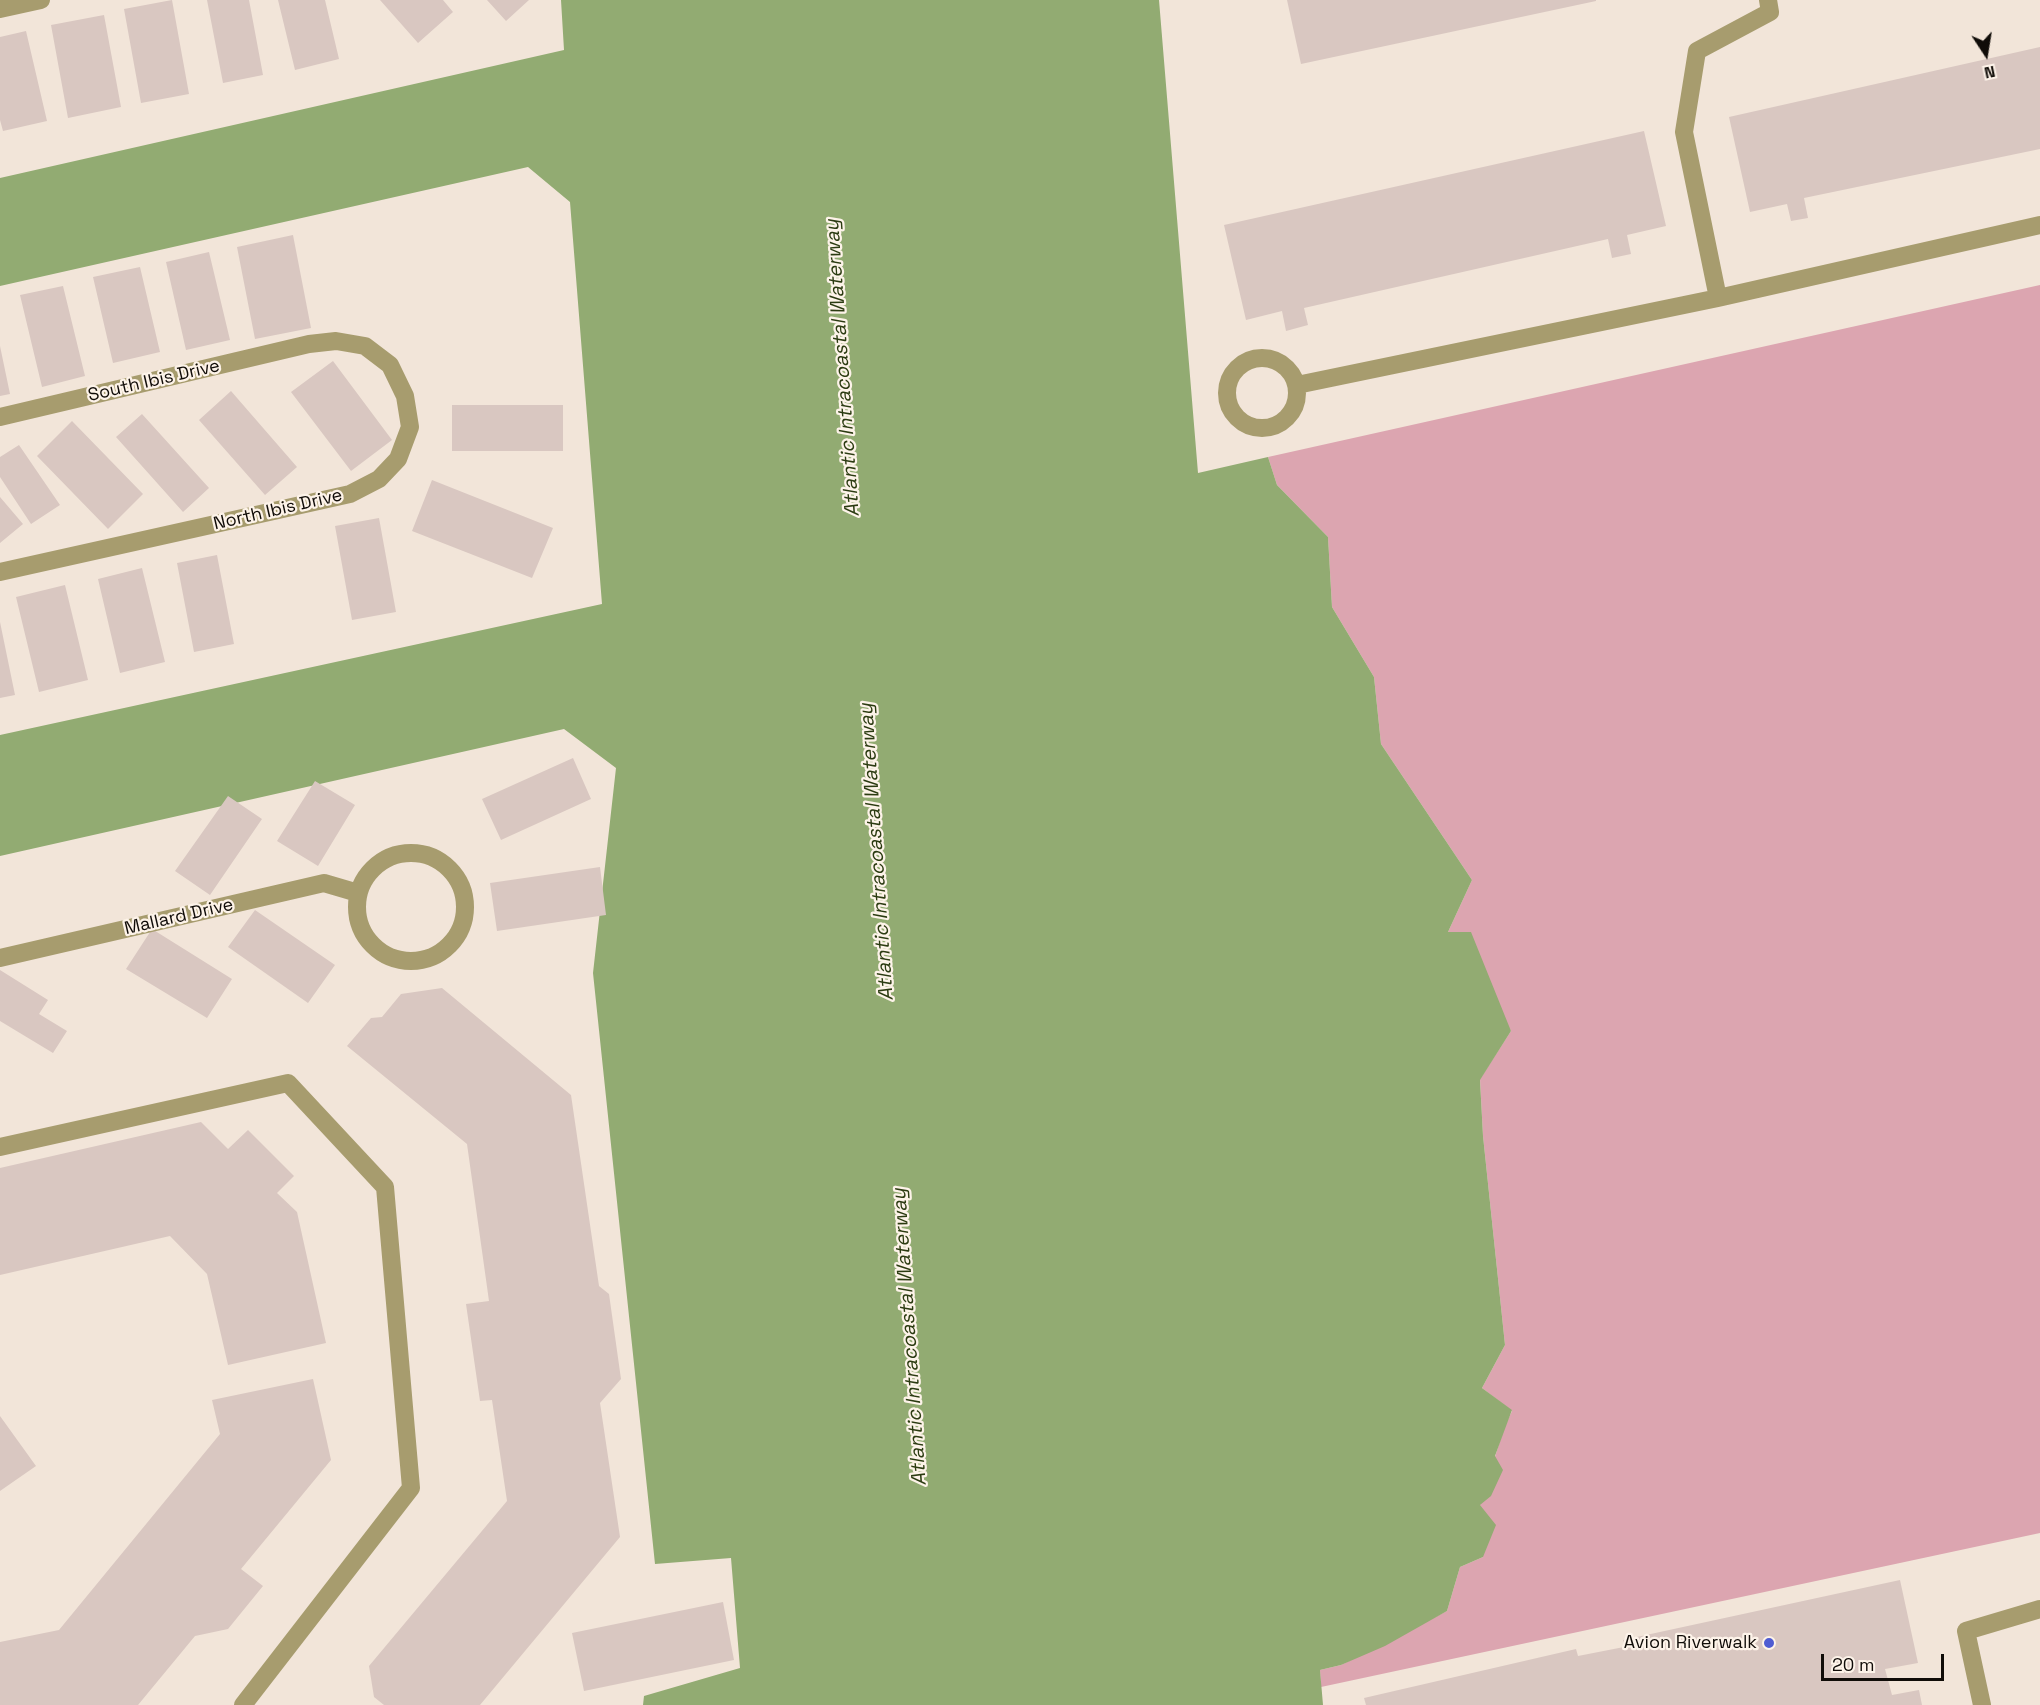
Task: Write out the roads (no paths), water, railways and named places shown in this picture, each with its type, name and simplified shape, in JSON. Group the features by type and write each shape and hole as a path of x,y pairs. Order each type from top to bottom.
{"street":[{"path":"0,9 41,0"},
{"path":"1718,298 1684,132 1697,51 1770,12 1768,0"},
{"path":"1297,385 1718,298 2040,225"},
{"name":"North Ibis Drive","path":"0,572 350,494 379,479 398,459 410,427 405,396 390,365 365,346 336,341 309,344"},
{"name":"South Ibis Drive","path":"0,417 309,344"},
{"path":"416,854 434,858 450,869 460,884 465,903 463,921 455,938 441,951 424,959 405,961 387,956 371,945 361,930 356,911 358,893 366,876 380,863 397,855 416,854"},
{"name":"Mallard Drive","path":"0,958 324,883 358,893"},
{"path":"0,1148 288,1083 386,1187 411,1488 243,1705"},
{"path":"1982,1705 1966,1631 2040,1609"}],"water":[{"name":"Atlantic Intracoastal Waterway","path":"561,0 1159,0 1198,473 1268,457 1277,485 1328,537 1332,607 1374,677 1381,744 1472,880 1448,932 1471,932 1511,1031 1480,1080 1483,1136 1505,1345 1482,1388 1512,1410 1495,1456 1503,1470 1491,1496 1480,1505 1496,1525 1483,1557 1460,1567 1447,1611 1385,1646 1341,1665 1320,1670 1323,1705 643,1705 644,1696 740,1668 731,1558 655,1564 593,973 616,768 564,729 0,856 0,735 602,604 570,202 528,167 0,286 0,178 564,50"}],"place":[{"name":"Avion Riverwalk","path":"1769,1643"}]}
